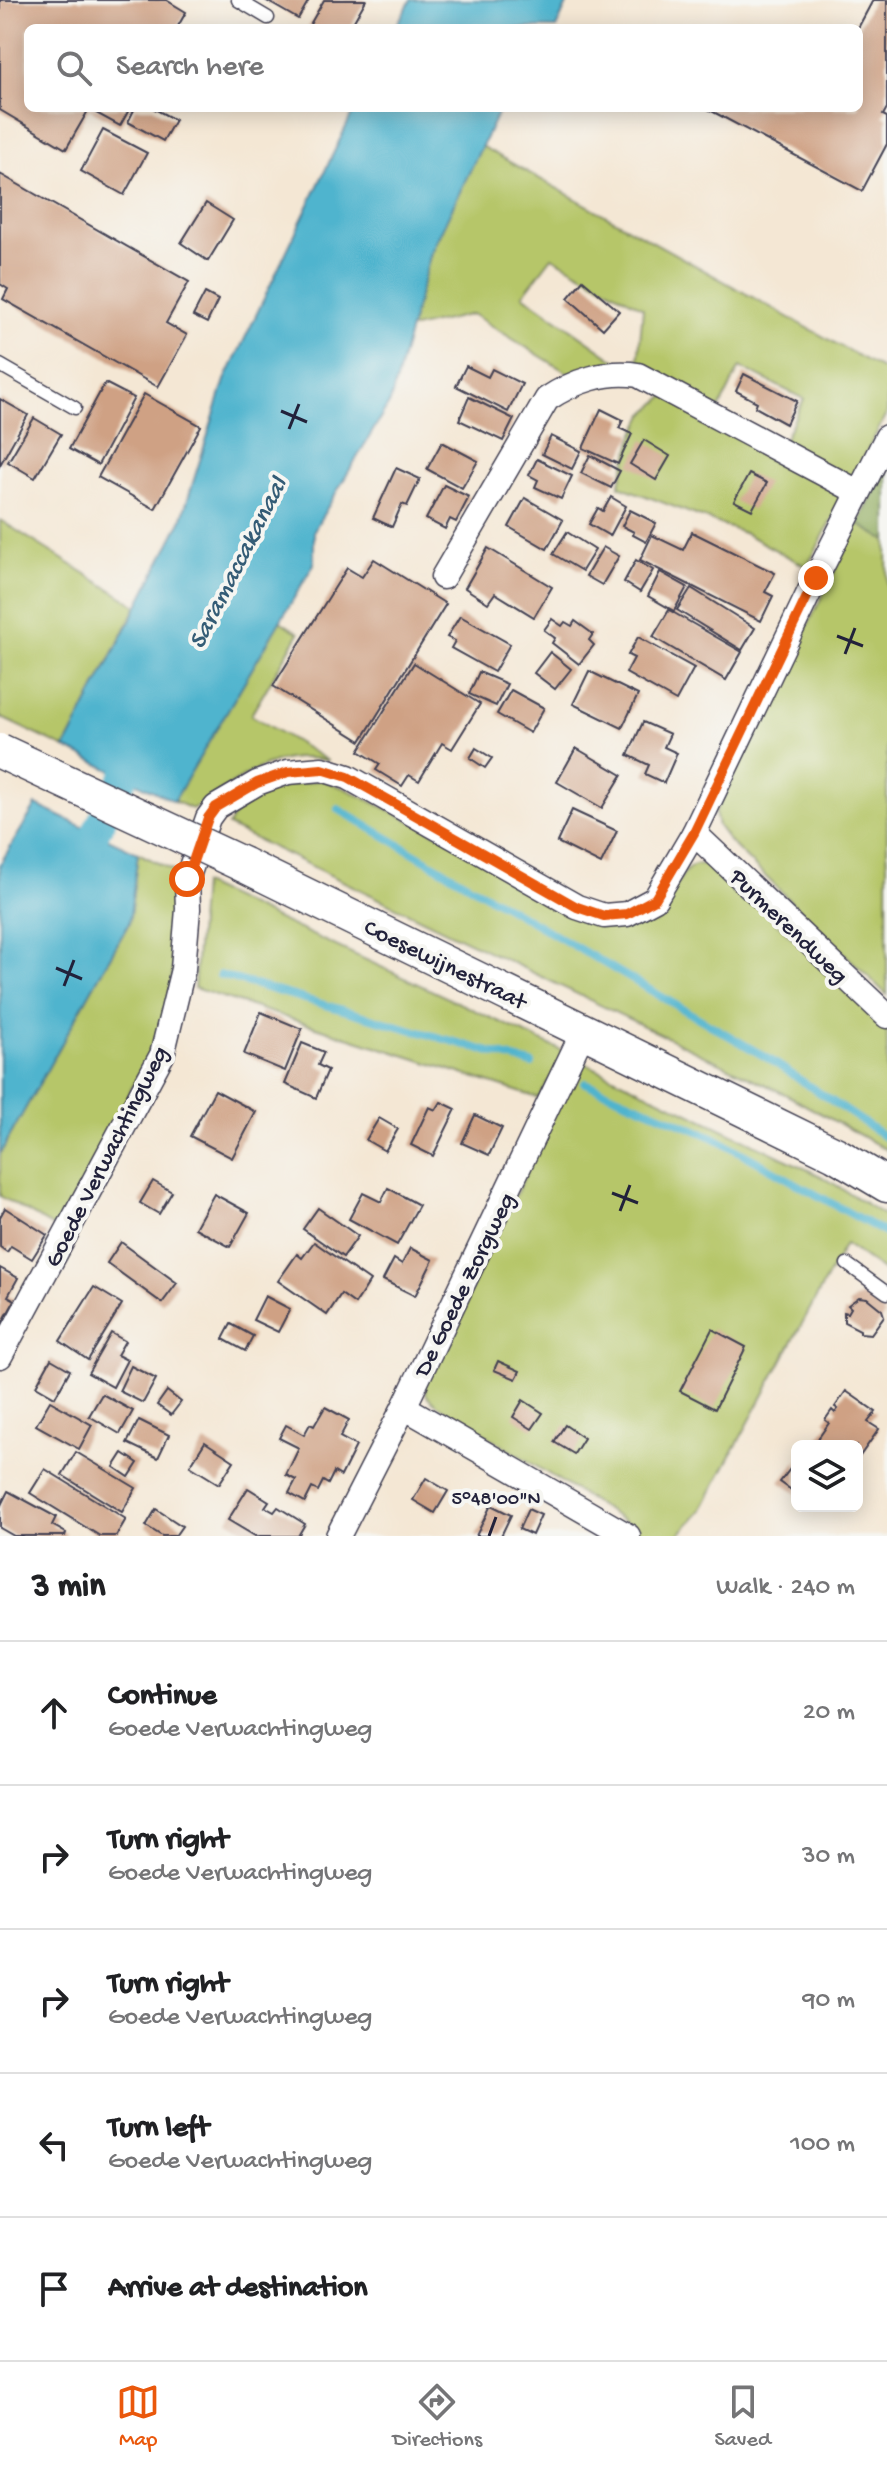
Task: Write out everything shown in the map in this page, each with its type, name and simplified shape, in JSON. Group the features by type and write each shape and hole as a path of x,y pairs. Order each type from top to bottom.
{"main road":[{"name":"Coesewijnestraat","path":"0,751 584,1030 835,1154 887,1185"}],"street":[{"path":"443,577 547,399 563,388 618,372 638,375 858,492"},
{"name":"Goede Verwachtingweg","path":"0,1356 162,1055 183,969 187,879 208,818 216,807 257,783 288,772 322,769 348,777 577,907 604,916 627,914 655,899 694,833 887,437"},
{"name":"Purmerendweg","path":"694,833 887,1016"},
{"name":"De Goede Zorgweg","path":"338,1536 404,1407 584,1030"},
{"path":"404,1407 628,1536"}],"lane":[{"path":"238,0 268,18"},
{"path":"0,365 75,408"},
{"path":"847,1264 887,1293"}],"green space":[{"path":"481,146 887,372 887,413 851,482 782,444 804,399 740,367 719,409 638,364 643,308 552,257 523,295 625,367 576,378 472,314 410,329 431,252"},
{"path":"668,393 847,491 807,567 746,534 619,486 633,437 644,415"},
{"path":"887,467 887,541 858,524"},
{"path":"0,520 137,606 65,748 0,717"},
{"path":"858,524 887,541 887,995 729,841 718,826 715,813"},
{"path":"280,621 299,633 251,715 328,761 307,758 272,763 192,809 174,801"},
{"path":"322,780 624,926 659,911 684,872 691,867 708,865 721,870 887,1028 887,1150 787,1095 228,826 235,814 255,798 281,787"},
{"path":"138,853 174,871 176,931 170,997 159,1035 59,1230 0,1196 0,1154 129,923"},
{"path":"202,884 567,1053 538,1098 194,988"},
{"path":"580,1061 823,1177 887,1217 887,1273 845,1244 701,1511 678,1536 648,1536 435,1403 427,1396 424,1385"}],"water":[{"path":"411,0 569,0 558,24 397,24"},
{"path":"353,112 498,112 431,252 390,402 314,530 314,564 174,801 65,748 181,521 225,380"},
{"path":"36,805 138,853 129,923 0,1154 0,864"}],"building":[{"path":"0,0 166,0 186,12 179,24 24,24 24,112 87,112 66,149 0,110"},
{"path":"265,0 309,0 298,19"},
{"path":"324,0 366,0 352,24 310,24"},
{"path":"873,0 887,0 887,108 883,115 887,117 887,144 862,191 714,112 863,112 863,24 860,24"},
{"path":"94,112 128,112 120,126"},
{"path":"133,112 160,112 175,120 163,141 128,122"},
{"path":"103,130 147,153 124,195 81,171"},
{"path":"0,174 189,282 166,323 187,335 158,387 3,299 8,289 0,284"},
{"path":"206,203 233,220 208,261 181,243"},
{"path":"583,280 619,311 603,329 568,298"},
{"path":"205,293 218,300 207,323 193,316"},
{"path":"466,366 488,377 492,369 522,384 508,412 456,386"},
{"path":"744,374 797,401 786,424 755,407 757,402 736,391"},
{"path":"105,383 134,398 98,465 69,449"},
{"path":"144,394 201,426 155,509 98,477"},
{"path":"469,397 514,419 503,441 459,420"},
{"path":"0,399 28,415 0,465"},
{"path":"601,409 623,420 619,428 632,434 618,464 583,448"},
{"path":"34,418 61,434 35,478 8,462"},
{"path":"551,436 581,451 572,469 542,454"},
{"path":"644,440 670,456 656,480 630,464"},
{"path":"442,442 478,461 462,488 427,469"},
{"path":"590,455 620,471 611,488 581,473"},
{"path":"537,459 572,476 561,499 535,487 538,480 529,475"},
{"path":"396,468 420,479 407,506 402,504 392,527 373,518"},
{"path":"749,474 767,483 752,510 734,501"},
{"path":"444,485 469,497 456,522 450,519 445,529 426,519"},
{"path":"611,497 626,506 610,536 589,524 598,508 603,511"},
{"path":"525,498 563,520 547,549 509,527"},
{"path":"630,510 656,523 646,542 622,526"},
{"path":"567,532 595,550 582,571 553,554"},
{"path":"692,532 775,573 765,592 773,596 761,621 640,560 652,535 683,550"},
{"path":"603,547 619,556 602,585 586,576"},
{"path":"488,548 552,587 534,617 495,593 488,603 465,588"},
{"path":"374,559 446,604 361,741 273,686 347,568 362,577"},
{"path":"636,560 653,570 640,592 624,582"},
{"path":"660,572 687,587 674,611 648,596"},
{"path":"691,588 755,628 742,650 677,610"},
{"path":"669,610 742,652 726,680 653,637"},
{"path":"460,616 510,644 494,672 451,648 455,641 447,637"},
{"path":"552,619 562,626 565,622 572,626 575,621 593,634 589,640 594,645 579,664 552,643 555,638 544,630"},
{"path":"638,637 694,668 676,701 626,673 634,658 628,655"},
{"path":"550,652 571,669 555,689 534,673"},
{"path":"414,663 480,704 452,749 442,743 419,781 409,775 402,786 376,770 380,764 359,751"},
{"path":"589,671 638,695 622,728 573,704"},
{"path":"479,672 507,684 496,706 469,694"},
{"path":"511,690 544,708 530,733 497,714"},
{"path":"643,722 670,734 664,747 677,753 664,783 645,774 649,765 628,755"},
{"path":"476,748 492,758 485,768 470,758"},
{"path":"576,748 622,775 602,808 557,782"},
{"path":"572,810 617,831 601,864 557,842"},
{"path":"261,1012 302,1029 285,1071 244,1054"},
{"path":"302,1043 324,1052 318,1065 328,1070 316,1098 285,1084"},
{"path":"215,1090 256,1112 232,1158 190,1136"},
{"path":"441,1102 456,1109 433,1156 411,1145 429,1107 436,1110"},
{"path":"475,1115 502,1128 489,1155 462,1143"},
{"path":"379,1118 398,1129 385,1151 366,1140"},
{"path":"153,1181 172,1192 159,1214 140,1203"},
{"path":"388,1188 419,1205 397,1245 349,1219 363,1193 381,1202"},
{"path":"214,1194 249,1213 230,1247 195,1228"},
{"path":"5,1208 47,1235 32,1259 11,1246 7,1252 0,1247 0,1217"},
{"path":"318,1208 358,1236 343,1257 303,1229"},
{"path":"121,1242 177,1283 162,1303 107,1263"},
{"path":"314,1242 370,1281 355,1304 341,1294 327,1315 278,1281 297,1254 302,1258"},
{"path":"410,1248 433,1260 415,1296 383,1280 394,1259 402,1264"},
{"path":"0,1268 18,1278 8,1296 15,1300 0,1327"},
{"path":"94,1287 122,1304 88,1360 60,1341"},
{"path":"265,1296 290,1309 278,1332 253,1320"},
{"path":"859,1297 867,1298 882,1310 884,1316 871,1334 860,1333 860,1330 844,1322 844,1312 848,1313 851,1308 848,1305"},
{"path":"231,1324 253,1336 245,1351 223,1339"},
{"path":"712,1329 746,1347 715,1409 680,1391"},
{"path":"111,1333 125,1341 117,1355 127,1360 113,1387 88,1373"},
{"path":"51,1359 70,1370 55,1397 36,1386"},
{"path":"498,1361 520,1371 516,1379 494,1370"},
{"path":"131,1366 156,1379 143,1403 119,1391"},
{"path":"167,1391 181,1402 171,1415 157,1405"},
{"path":"846,1391 876,1412 868,1422 879,1429 863,1452 863,1440 817,1440 829,1423 825,1420 832,1410 835,1413 838,1409 835,1407"},
{"path":"102,1394 133,1411 120,1434 89,1416"},
{"path":"523,1400 543,1413 532,1429 513,1417"},
{"path":"50,1401 92,1425 79,1449 36,1425"},
{"path":"325,1407 349,1420 340,1437 356,1446 341,1476 334,1472 328,1484 323,1481 318,1491 312,1488 305,1502 289,1493 296,1480 286,1475 299,1448 279,1438 286,1425 304,1435 310,1424 314,1426"},
{"path":"139,1420 169,1435 158,1458 127,1443"},
{"path":"565,1425 584,1438 574,1454 554,1442"},
{"path":"205,1442 234,1461 219,1484 190,1466"},
{"path":"76,1452 136,1488 122,1512 62,1475"},
{"path":"123,1453 138,1463 129,1477 114,1467"},
{"path":"791,1468 791,1490 780,1482"},
{"path":"45,1469 126,1519 116,1536 100,1536 30,1493"},
{"path":"426,1478 448,1491 435,1513 413,1500"},
{"path":"248,1488 269,1501 265,1507 274,1512 278,1507 305,1524 298,1536 255,1536 228,1520"},
{"path":"8,1491 56,1517 52,1525 66,1533 65,1536 14,1536 0,1528 0,1507"},
{"path":"491,1505 511,1515 501,1536 476,1536"},
{"path":"156,1509 182,1526 175,1536 162,1536 146,1526"},
{"path":"528,1509 541,1515 532,1535 519,1529"}],"waterway":[{"name":"Saramaccakanaal","path":"78,867 141,744"},
{"path":"338,809 769,1059 887,1138"},
{"path":"220,975 532,1064"},
{"path":"585,1083 713,1137 887,1234"}],"route":[{"path":"187,879 208,818 216,807 257,783 288,772 322,769 348,777 577,907 604,916 627,914 655,899 694,833 816,578"}]}
